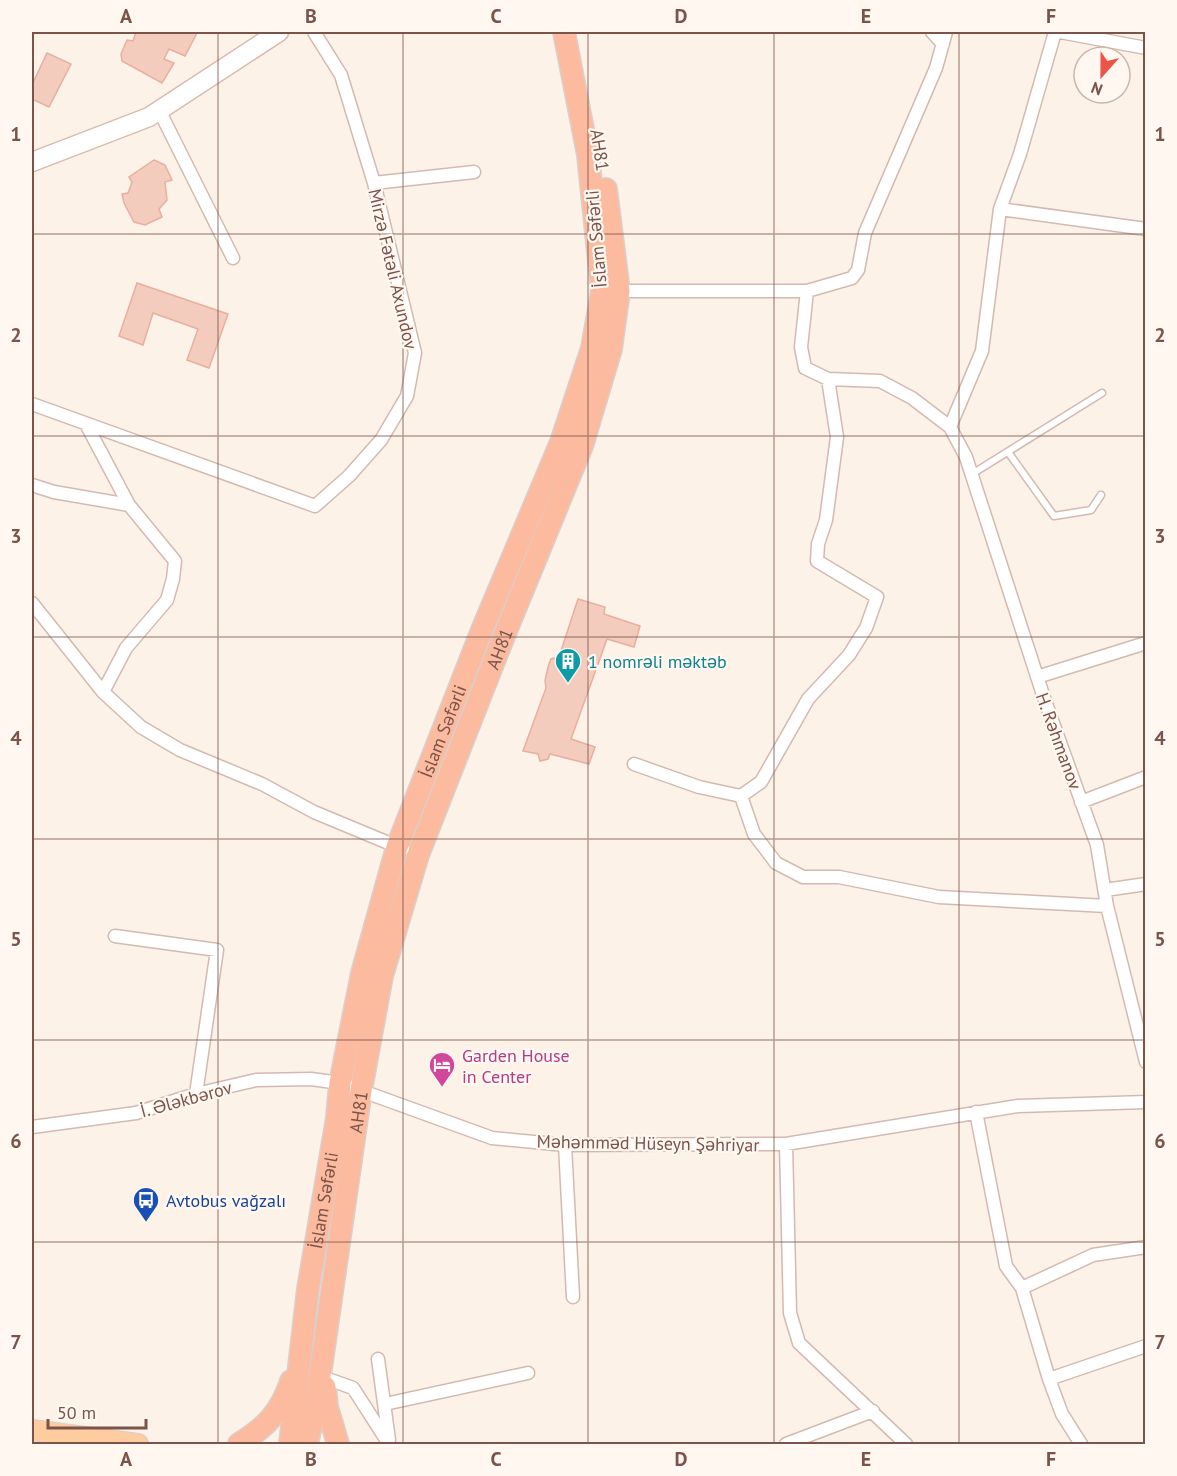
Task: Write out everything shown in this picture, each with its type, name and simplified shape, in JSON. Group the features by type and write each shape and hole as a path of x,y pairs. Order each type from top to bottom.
{"highway":[{"name":"İslam Səfərli","path":"290,1444 308,1289 337,1118 340,1083 363,973 397,847 482,630 561,442 610,291 588,154 564,32"},
{"name":"AH81","path":"307,1444 324,1367 361,1090 382,976 418,855 582,446 611,350 610,291 601,150 577,32"},
{"path":"239,1444 261,1430 277,1412 288,1392 302,1349"},
{"path":"324,1367 327,1407 338,1444"}],"main road":[{"path":"32,162 149,117 279,32"},
{"path":"32,1430 138,1444"}],"street":[{"name":"Mirzə Fətəli Axundov","path":"32,404 315,506 349,476 381,440 407,396 415,353 374,183 341,75 314,32"},
{"path":"932,32 943,44"},
{"path":"610,291 807,291 852,278 858,270 865,233 936,68 946,32"},
{"path":"807,291 801,347 805,368 828,379 880,381 912,398 950,427 982,351 1000,209 1020,154 1055,32"},
{"path":"1060,32 1146,48"},
{"path":"159,110 233,258"},
{"path":"374,183 474,172"},
{"path":"1000,209 1146,229"},
{"path":"634,764 699,787 741,796 760,782 808,699 849,655 866,628 877,597 817,561 818,544 826,520 837,437 828,379"},
{"path":"86,424 129,505 175,561 174,579 167,600 126,648 103,692"},
{"name":"H. Rəhmanov","path":"950,427 966,457 1037,677 1097,845 1107,906 1146,1062"},
{"path":"32,485 54,492 129,505"},
{"path":"32,603 103,692 141,727 180,750 262,783 314,812 418,855"},
{"path":"1037,677 1146,643"},
{"path":"1081,802 1146,777"},
{"path":"741,796 754,834 776,863 803,877 839,877 939,897 1107,906"},
{"path":"1105,890 1146,884"},
{"path":"116,936 217,950 196,1094"},
{"name":"İ. Ələkbərov","path":"32,1126 136,1113 196,1094 256,1080 311,1079 340,1083"},
{"name":"Məhəmməd Hüseyn Şəhriyar","path":"340,1083 492,1138 565,1145 786,1144 1018,1106 1146,1102"},
{"path":"976,1112 1006,1266 1022,1288 1048,1379 1062,1414 1081,1444"},
{"name":"Məhəmməd Hüseyn Şəhriyar","path":"786,1144 790,1313 799,1343 906,1444"},
{"path":"565,1145 573,1297"},
{"path":"1022,1288 1093,1255 1146,1247"},
{"path":"1048,1379 1146,1346"},
{"path":"378,1359 389,1444"},
{"path":"324,1367 353,1388 389,1444"},
{"path":"384,1404 528,1373"},
{"path":"786,1444 873,1412"}],"lane":[{"path":"972,475 1102,393"},
{"path":"1008,452 1054,516 1092,510 1101,495"}],"building":[{"path":"136,32 197,33 185,56 169,49 164,59 174,63 162,83 122,61 121,54 127,40 133,41"},
{"path":"47,53 71,64 49,107 32,99 32,85"},
{"path":"154,160 165,165 172,180 165,182 167,200 159,209 162,217 145,225 134,222 122,194 128,193 132,182 129,177"},
{"path":"137,283 228,314 209,368 187,360 198,329 153,313 143,345 119,336"},
{"name":"1 nomrəli məktəb","path":"578,599 605,607 604,614 640,626 634,647 607,639 571,739 595,747 589,764 550,754 548,759 540,761 538,754 523,751 546,688 548,667 551,659 559,657"}],"place":[{"name":"1 nomrəli məktəb","path":"568,684"},
{"name":"Garden House in Center","path":"442,1088"},
{"name":"Avtobus vağzalı","path":"146,1223"}]}
